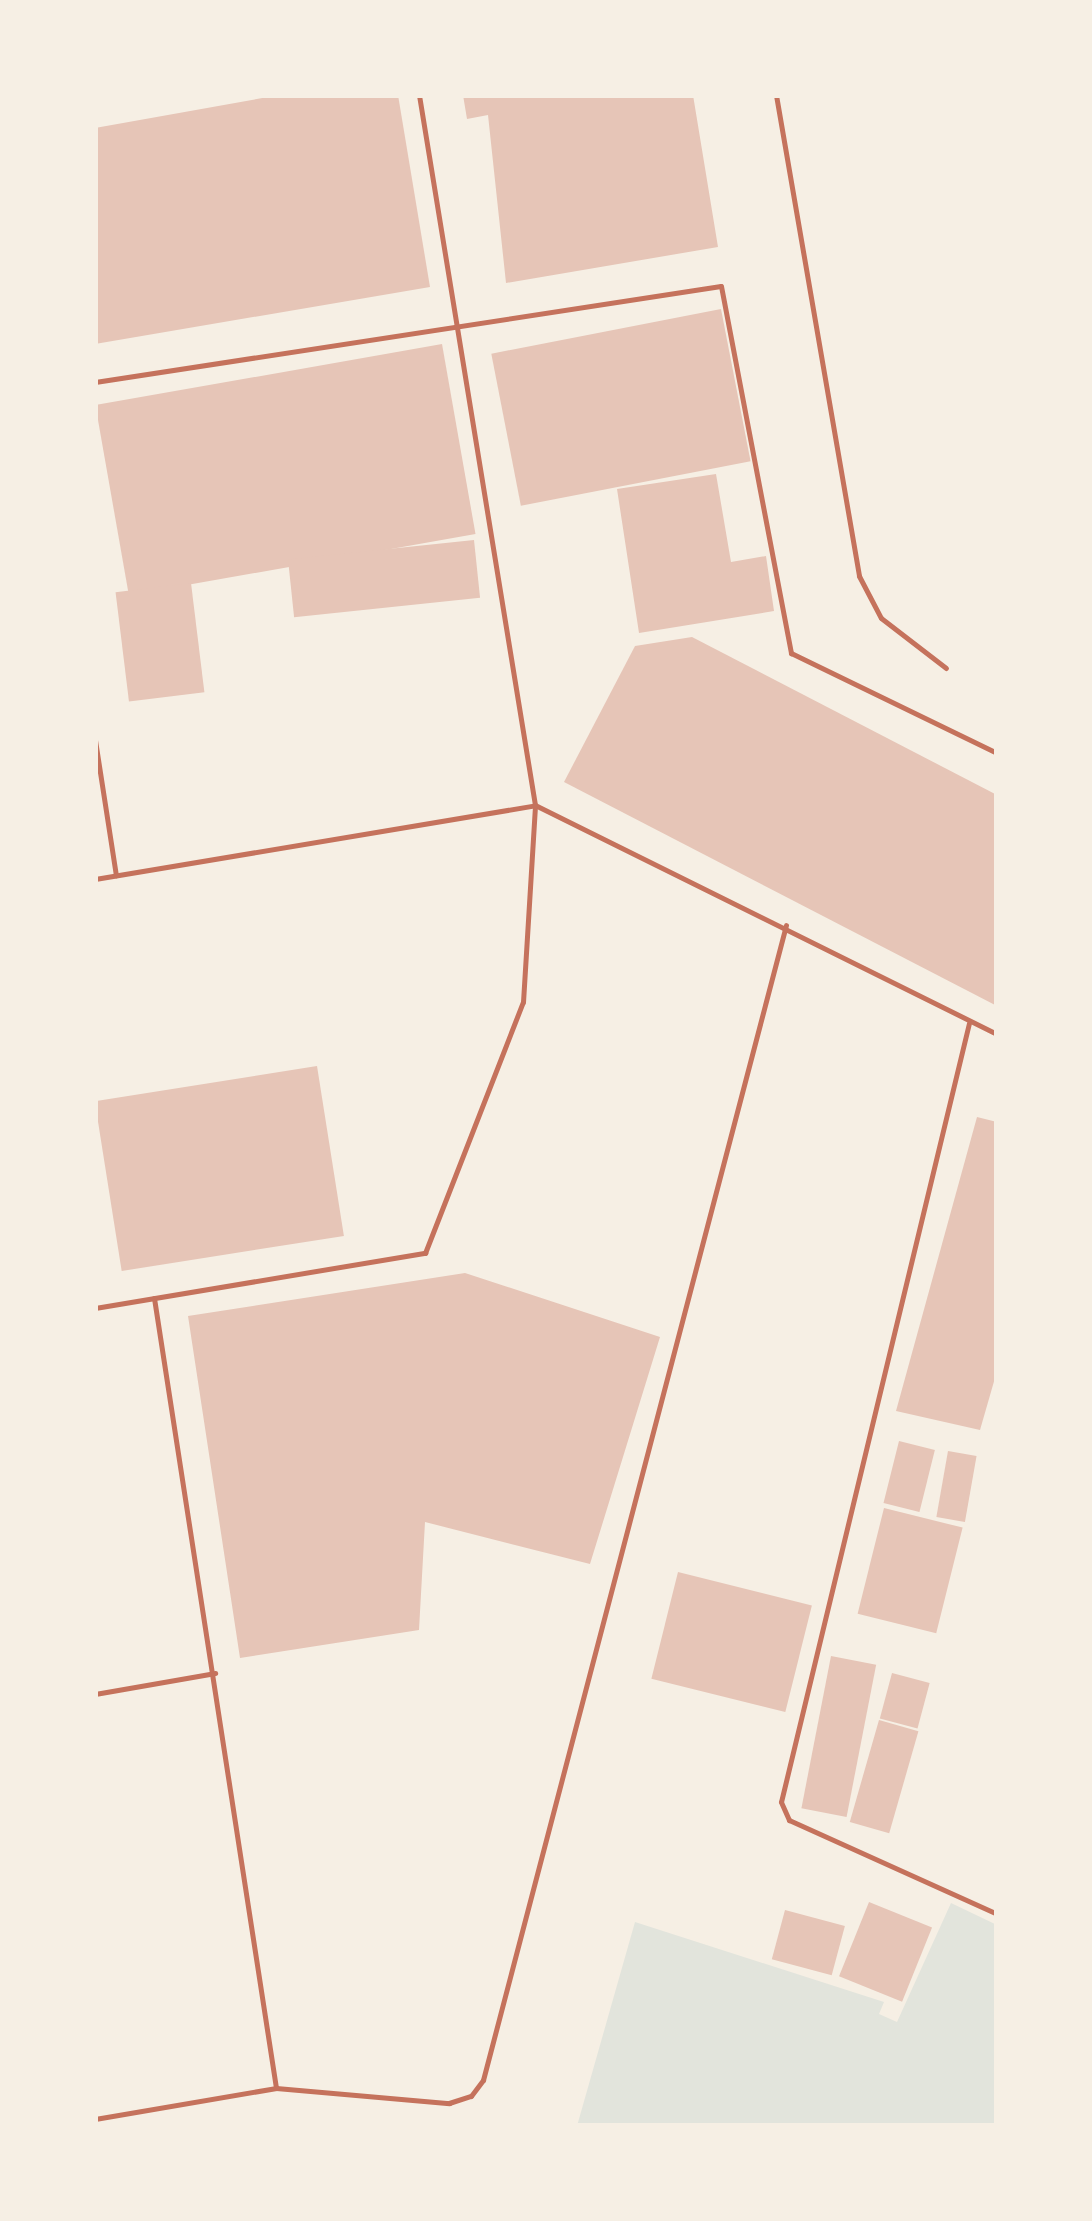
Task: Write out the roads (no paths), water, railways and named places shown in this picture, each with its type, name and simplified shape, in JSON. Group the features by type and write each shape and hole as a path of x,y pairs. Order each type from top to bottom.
{"lane":[{"path":"95,1308 425,1254 523,1002 535,805 453,324 419,95"},
{"path":"776,95 859,576 881,618 946,668"},
{"path":"95,382 453,324 721,286 791,653 997,753"},
{"path":"95,740 116,876"},
{"path":"95,879 535,805 786,924 968,1023 997,1034"},
{"path":"95,2118 276,2088 449,2104 483,2080 786,924"},
{"path":"968,1023 781,1802 789,1820 997,1914"},
{"path":"154,1298 215,1673 276,2088"},
{"path":"95,1694 215,1673"}]}
